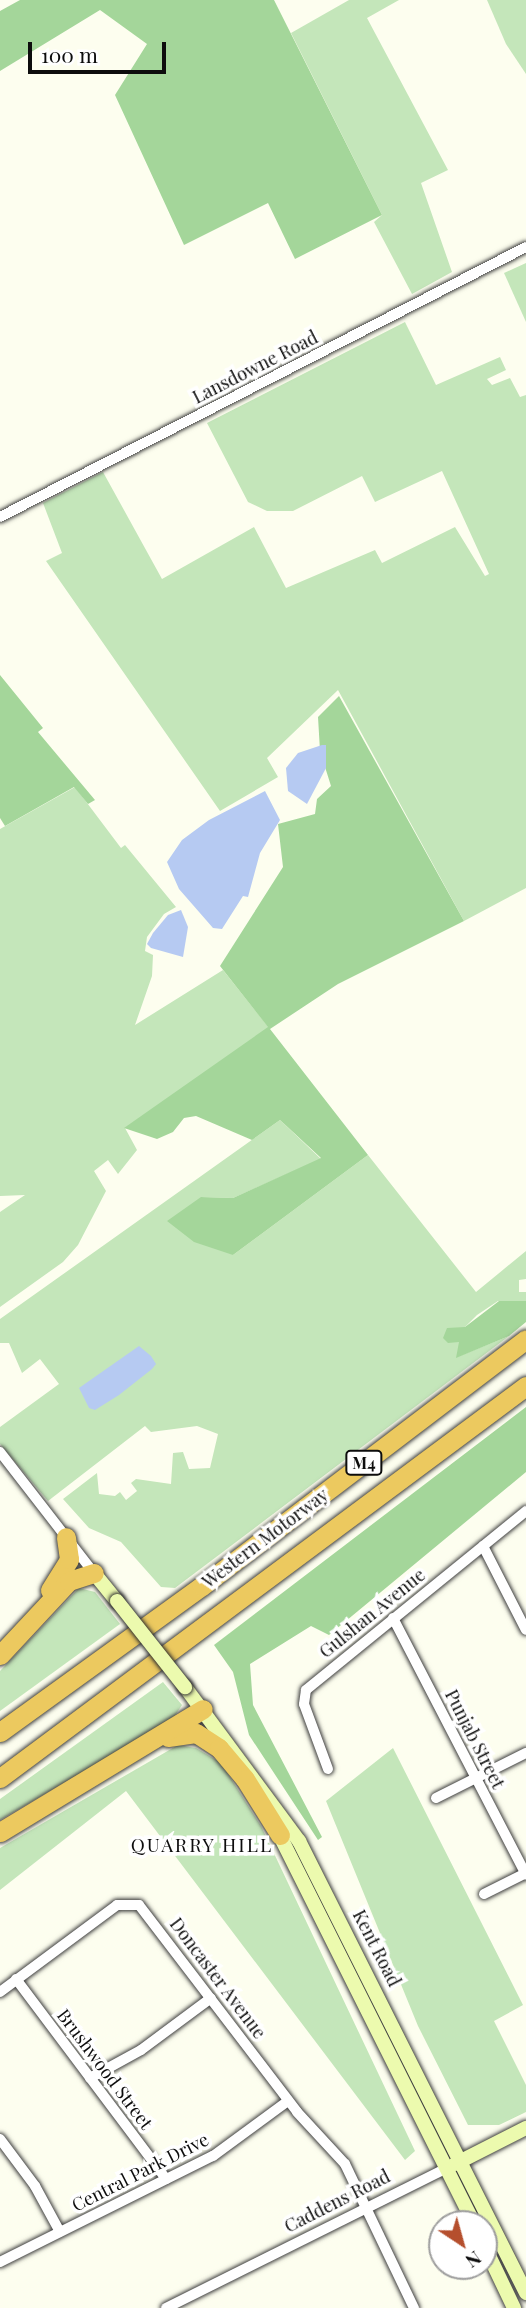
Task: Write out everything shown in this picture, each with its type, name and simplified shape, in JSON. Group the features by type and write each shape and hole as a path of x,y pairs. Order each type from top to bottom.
{"highway":[{"name":"Western Motorway","path":"0,1732 202,1587 526,1339"},
{"name":"Western Motorway","path":"0,1778 526,1386"},
{"path":"37,1611 69,1559 66,1537"},
{"path":"0,1655 37,1611 69,1581 94,1573"},
{"path":"0,1832 154,1742 203,1709"},
{"path":"154,1742 187,1733 211,1742 233,1762 280,1835"}],"main road":[{"name":"Kent Road","path":"94,1573 284,1816 316,1870 526,2293"},
{"name":"Kent Road","path":"243,1761 467,2210"},
{"name":"Caddens Road","path":"447,2168 526,2129"},
{"path":"498,2274 514,2308"}],"street":[{"name":"Lansdowne Road","path":"0,517 526,247"},
{"name":"Kent Road","path":"0,1452 94,1573"},
{"name":"Gulshan Avenue","path":"327,1769 304,1704 304,1693 526,1511"},
{"path":"483,1546 526,1630"},
{"name":"Punjab Street","path":"393,1618 526,1874"},
{"path":"436,1798 526,1752"},
{"path":"484,1894 526,1874"},
{"name":"Doncaster Avenue","path":"0,1992 114,1907 131,1902 146,1911 288,2101 337,2153 368,2208 414,2308"},
{"name":"Brushwood Street","path":"16,1979 166,2179"},
{"path":"90,2078 141,2050 211,1998"},
{"name":"Central Park Drive","path":"0,2262 219,2152 288,2101"},
{"path":"0,2139 35,2186 60,2232"},
{"name":"Caddens Road","path":"166,2308 447,2168"}],"green space":[{"path":"20,0 274,0 382,215 295,259 268,203 184,245 115,95 147,44 100,10 0,71 0,11"},
{"path":"349,0 399,0 367,18 448,170 421,183 452,272 412,294 374,222 382,215 291,33"},
{"path":"487,0 526,0 526,74 506,44"},
{"path":"526,263 526,322 504,273"},
{"path":"405,322 436,385 500,357 506,370 487,379 492,385 510,378 520,397 526,395 526,888 464,921 338,690 267,758 278,777 220,811 46,561 62,553 43,503 103,472 162,579 254,527 286,588 375,550 382,563 455,527 485,576 489,574 442,471 375,502 362,476 293,511 267,511 248,502 207,423"},
{"path":"0,675 43,728 38,732 95,800 88,804 74,787 5,826 0,818"},
{"path":"339,696 464,921 338,984 270,1029 368,1155 233,1255 194,1242 167,1221 201,1197 233,1198 321,1158 280,1120 252,1140 196,1116 184,1118 173,1132 157,1139 124,1128 268,1027 220,966 283,867 278,824 315,814 317,799 331,786 320,751 318,717"},
{"path":"75,787 121,848 125,845 176,907 164,914 147,937 145,951 153,955 152,976 135,1025 223,970 270,1029 125,1128 137,1150 118,1174 108,1160 94,1171 106,1191 78,1245 63,1262 0,1307 0,1212 25,1195 0,1196 0,829"},
{"path":"280,1120 321,1159 233,1198 201,1197 233,1255 368,1155 476,1292 526,1251 526,1279 519,1280 519,1292 526,1292 526,1301 498,1301 477,1315 465,1327 457,1357 509,1336 175,1588 161,1587 121,1542 89,1528 63,1499 97,1473 99,1494 115,1496 120,1492 126,1500 137,1491 131,1483 136,1479 171,1484 173,1453 183,1452 189,1469 210,1468 218,1434 197,1426 151,1432 145,1426 48,1501 0,1444 0,1427 59,1384 40,1359 22,1373 9,1343 0,1343 0,1319"},
{"path":"499,1301 526,1301 526,1322 509,1336 456,1358 459,1342 448,1343 443,1338 447,1328 465,1327"},
{"path":"526,1407 526,1472 329,1635 311,1626 250,1664 253,1705 322,1837 318,1840 249,1735 233,1672 214,1645"},
{"path":"79,1588 95,1592 120,1624 0,1711 0,1671"},
{"path":"163,1682 182,1705 172,1720 0,1820 0,1799"},
{"path":"178,1745 196,1748 221,1763 261,1826 415,2151 405,2160 126,1791 0,1890 0,1848"},
{"path":"393,1748 523,2005 494,2021 526,2085 526,2112 499,2125 468,2125 418,2026 326,1801"}],"water":[{"path":"326,745 326,768 307,804 288,791 286,768 298,753"},
{"path":"265,791 280,820 260,853 248,897 243,896 222,929 213,928 179,889 167,862 182,840 209,820"},
{"path":"181,910 188,927 183,957 151,948 147,944 153,933 168,915"},
{"path":"139,1346 156,1364 152,1369 95,1410 89,1408 79,1388"}],"district":[{"name":"QUARRY HILL","path":"202,1845"}]}
